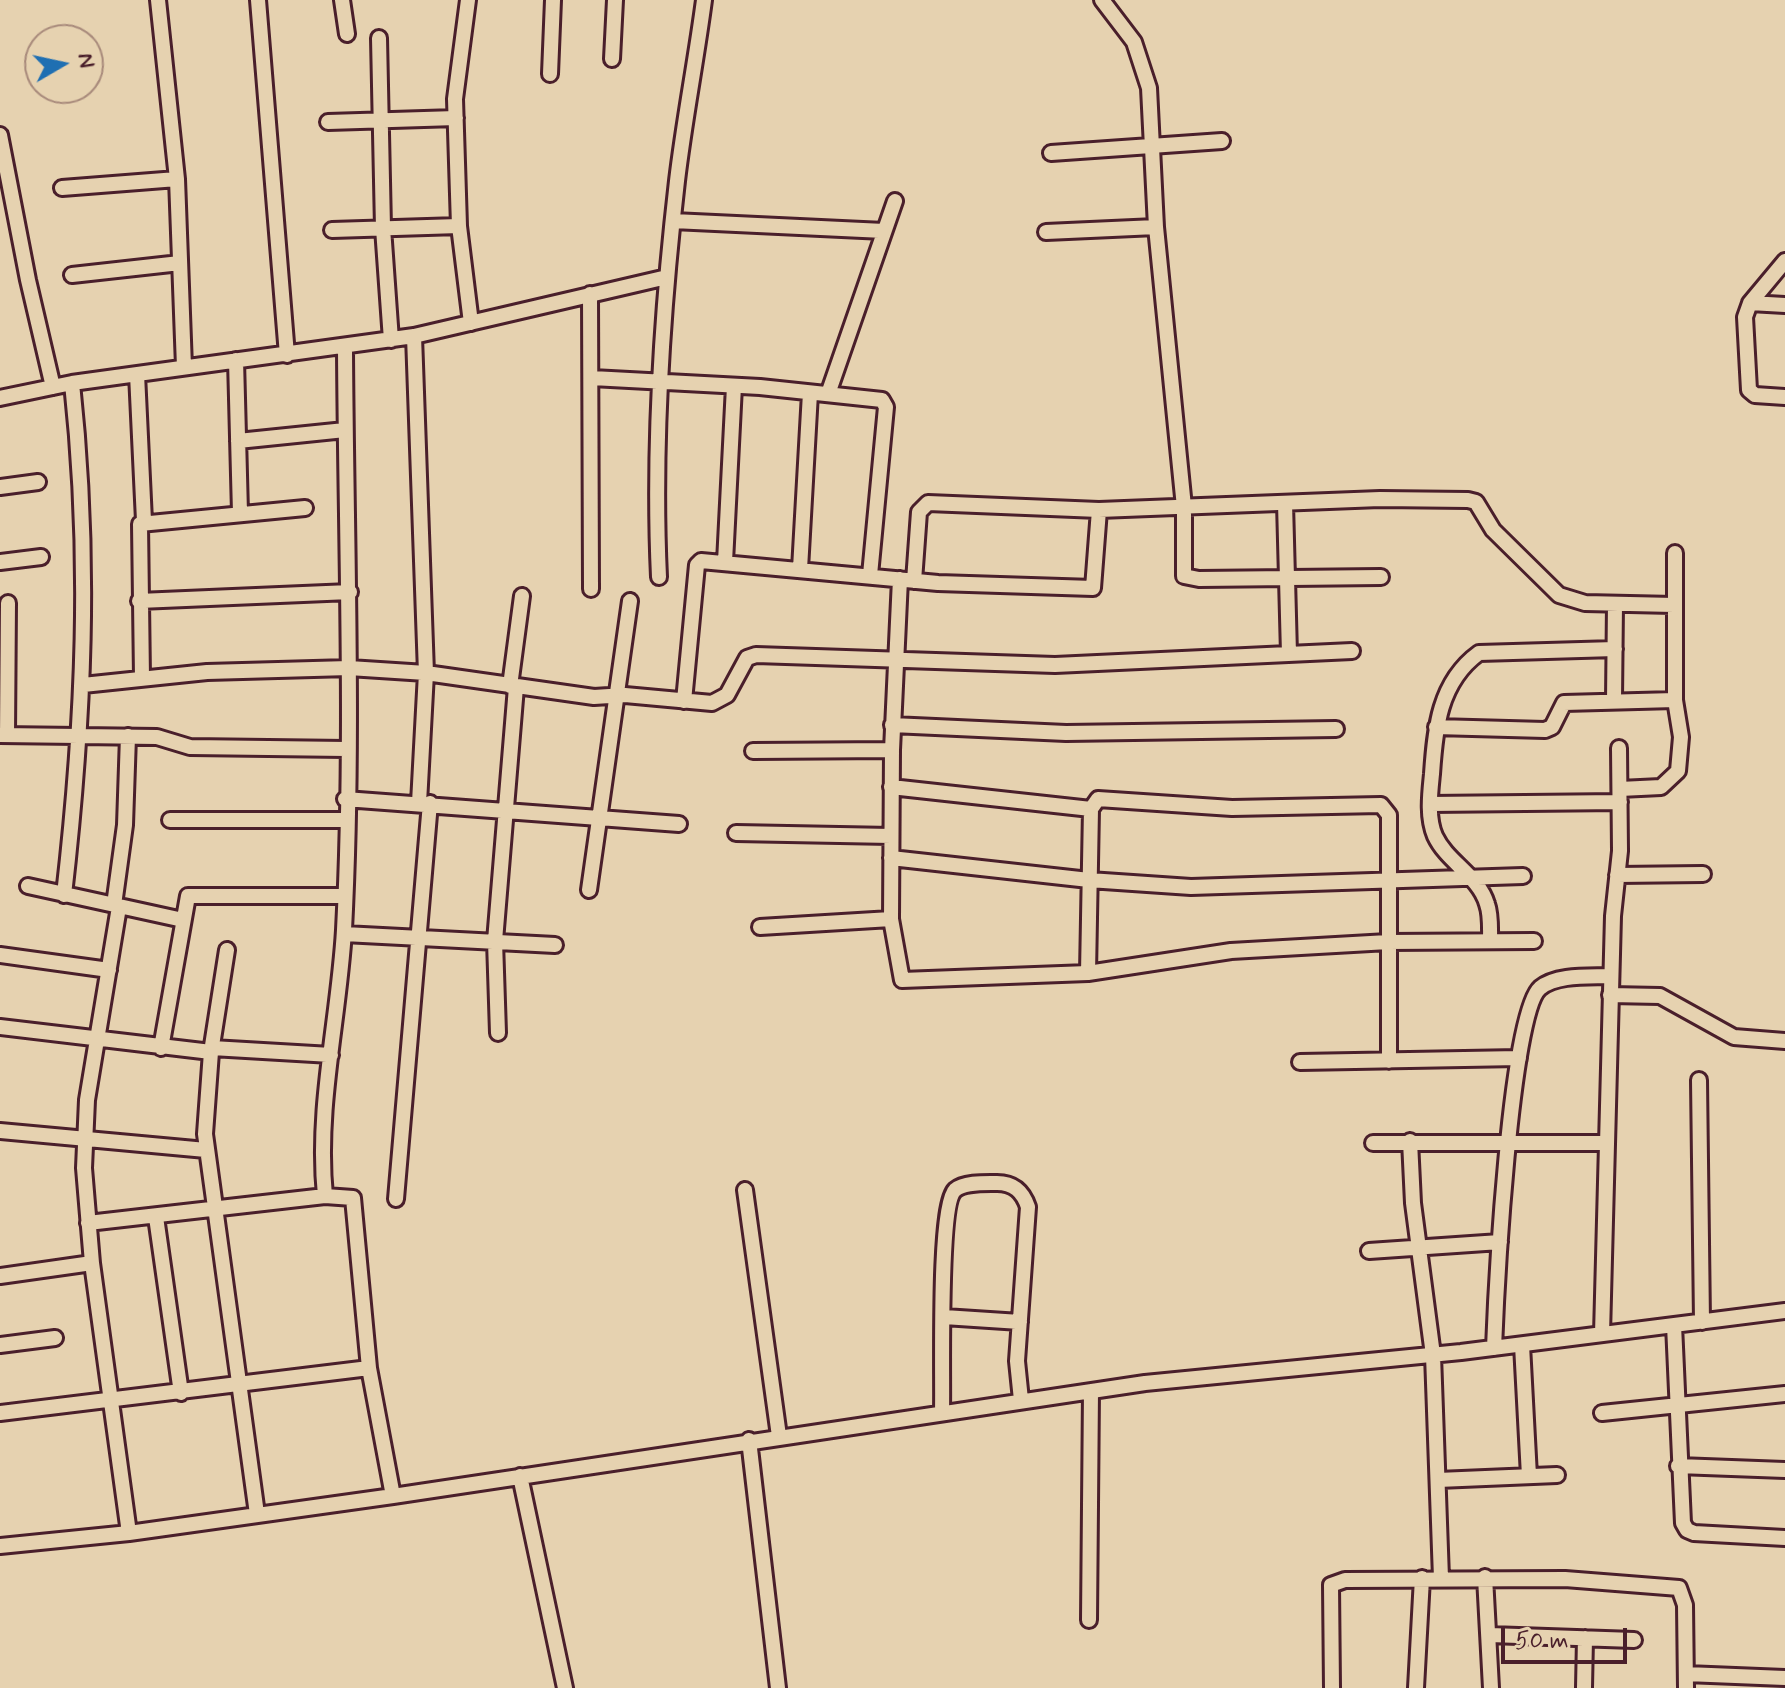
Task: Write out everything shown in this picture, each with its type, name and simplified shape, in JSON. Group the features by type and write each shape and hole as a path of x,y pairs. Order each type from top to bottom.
{"street":[{"path":"158,0 177,179 184,367"},
{"path":"258,0 287,355"},
{"path":"342,0 347,34"},
{"path":"468,0 457,75 456,118 459,226 471,323"},
{"path":"550,74 553,0"},
{"path":"612,59 615,0"},
{"path":"659,577 657,492 667,277 704,0"},
{"path":"1102,0 1134,42 1144,65 1154,145 1156,227 1184,507 1184,576 1199,579 1381,577"},
{"path":"379,38 383,228 391,340"},
{"path":"328,122 380,123 456,118"},
{"path":"0,135 28,280 53,387"},
{"path":"1051,153 1222,141"},
{"path":"62,188 177,179"},
{"path":"828,394 895,201"},
{"path":"673,221 884,231"},
{"path":"332,230 459,226"},
{"path":"1046,232 1156,227"},
{"path":"1785,261 1750,303 1745,317 1749,390 1755,395 1785,397"},
{"path":"72,275 180,263"},
{"path":"0,398 72,383 345,348 414,336 667,277"},
{"path":"590,294 591,589"},
{"path":"1750,303 1785,305"},
{"path":"396,1199 418,938 424,803 426,673 414,336"},
{"path":"325,1196 323,1144 345,896 350,592 345,348"},
{"path":"236,360 240,513"},
{"path":"137,374 144,521 138,529 142,678"},
{"path":"592,378 877,398 886,407 870,575"},
{"path":"64,895 81,736 83,685 85,553 72,383"},
{"path":"725,562 734,386"},
{"path":"800,569 810,393"},
{"path":"238,441 345,430"},
{"path":"0,487 38,482"},
{"path":"1534,941 1388,942 1231,951 1088,973 902,980 896,964 891,919 892,725 895,658 919,512 928,503 1099,510 1380,499 1476,502 1493,530 1559,595 1585,603 1674,605"},
{"path":"1285,503 1289,654"},
{"path":"144,521 305,508"},
{"path":"684,701 697,565 725,562 907,580 1093,588 1099,510"},
{"path":"1430,804 1620,796 1661,787 1678,771 1681,737 1675,700 1675,553"},
{"path":"0,562 41,557"},
{"path":"139,601 350,592"},
{"path":"498,1033 495,941 522,596"},
{"path":"589,890 630,601"},
{"path":"8,603 3,735 166,738 190,747 346,749"},
{"path":"1614,700 1615,604"},
{"path":"1490,941 1487,904 1435,835 1430,804 1436,727 1447,691 1465,663 1479,653 1615,649"},
{"path":"83,685 207,672 349,668 426,673 513,687 684,701 720,701 727,695 742,663 756,655 1055,665 1352,651"},
{"path":"1436,727 1545,730 1557,721 1564,703 1675,700"},
{"path":"892,725 1066,733 1336,729"},
{"path":"128,736 125,825 109,970 84,1137 92,1263 129,1533"},
{"path":"1602,1334 1619,748"},
{"path":"753,751 892,750"},
{"path":"891,787 1091,809"},
{"path":"1088,973 1093,802 1106,798 1232,808 1381,805 1389,815 1389,1061"},
{"path":"345,799 679,824"},
{"path":"170,820 345,820"},
{"path":"736,833 891,836"},
{"path":"891,858 1089,880 1191,887 1523,876"},
{"path":"1617,875 1703,874"},
{"path":"28,886 183,920"},
{"path":"161,1048 183,920 191,894 345,896"},
{"path":"760,927 891,919"},
{"path":"344,934 555,945"},
{"path":"227,950 211,1050 206,1150 257,1514"},
{"path":"0,955 109,970"},
{"path":"1494,1348 1509,1141 1524,1025 1539,990 1563,979 1611,976"},
{"path":"1610,995 1660,996 1734,1037 1785,1041"},
{"path":"0,1027 161,1048 331,1055"},
{"path":"1300,1062 1519,1058"},
{"path":"1699,1080 1702,1322"},
{"path":"0,1131 206,1150"},
{"path":"1410,1141 1418,1246 1433,1355 1441,1578"},
{"path":"1373,1143 1606,1143"},
{"path":"942,1412 949,1200 964,1185 1000,1183 1014,1186 1024,1195 1028,1207 1017,1361 1021,1400"},
{"path":"745,1190 779,1436"},
{"path":"88,1223 325,1196 348,1195 353,1198 369,1368 393,1496"},
{"path":"156,1217 181,1393"},
{"path":"1369,1251 1500,1242"},
{"path":"0,1276 92,1263"},
{"path":"0,1546 129,1533 393,1496 1021,1400 1522,1345 1785,1311"},
{"path":"944,1317 1020,1322"},
{"path":"1674,1325 1675,1407 1683,1523 1687,1530 1785,1538"},
{"path":"0,1345 55,1338"},
{"path":"1522,1345 1529,1476"},
{"path":"0,1413 369,1368"},
{"path":"1089,1620 1091,1391"},
{"path":"1602,1413 1785,1394"},
{"path":"749,1440 778,1688"},
{"path":"1678,1466 1785,1470"},
{"path":"1438,1480 1557,1475"},
{"path":"520,1476 565,1688"},
{"path":"1485,1577 1491,1688"},
{"path":"1332,1688 1331,1585 1345,1580 1422,1578 1485,1577 1679,1588 1685,1605 1686,1681 1761,1683 1785,1678"},
{"path":"1416,1688 1422,1578"},
{"path":"1490,1635 1634,1640"},
{"path":"1584,1688 1585,1638"}]}
